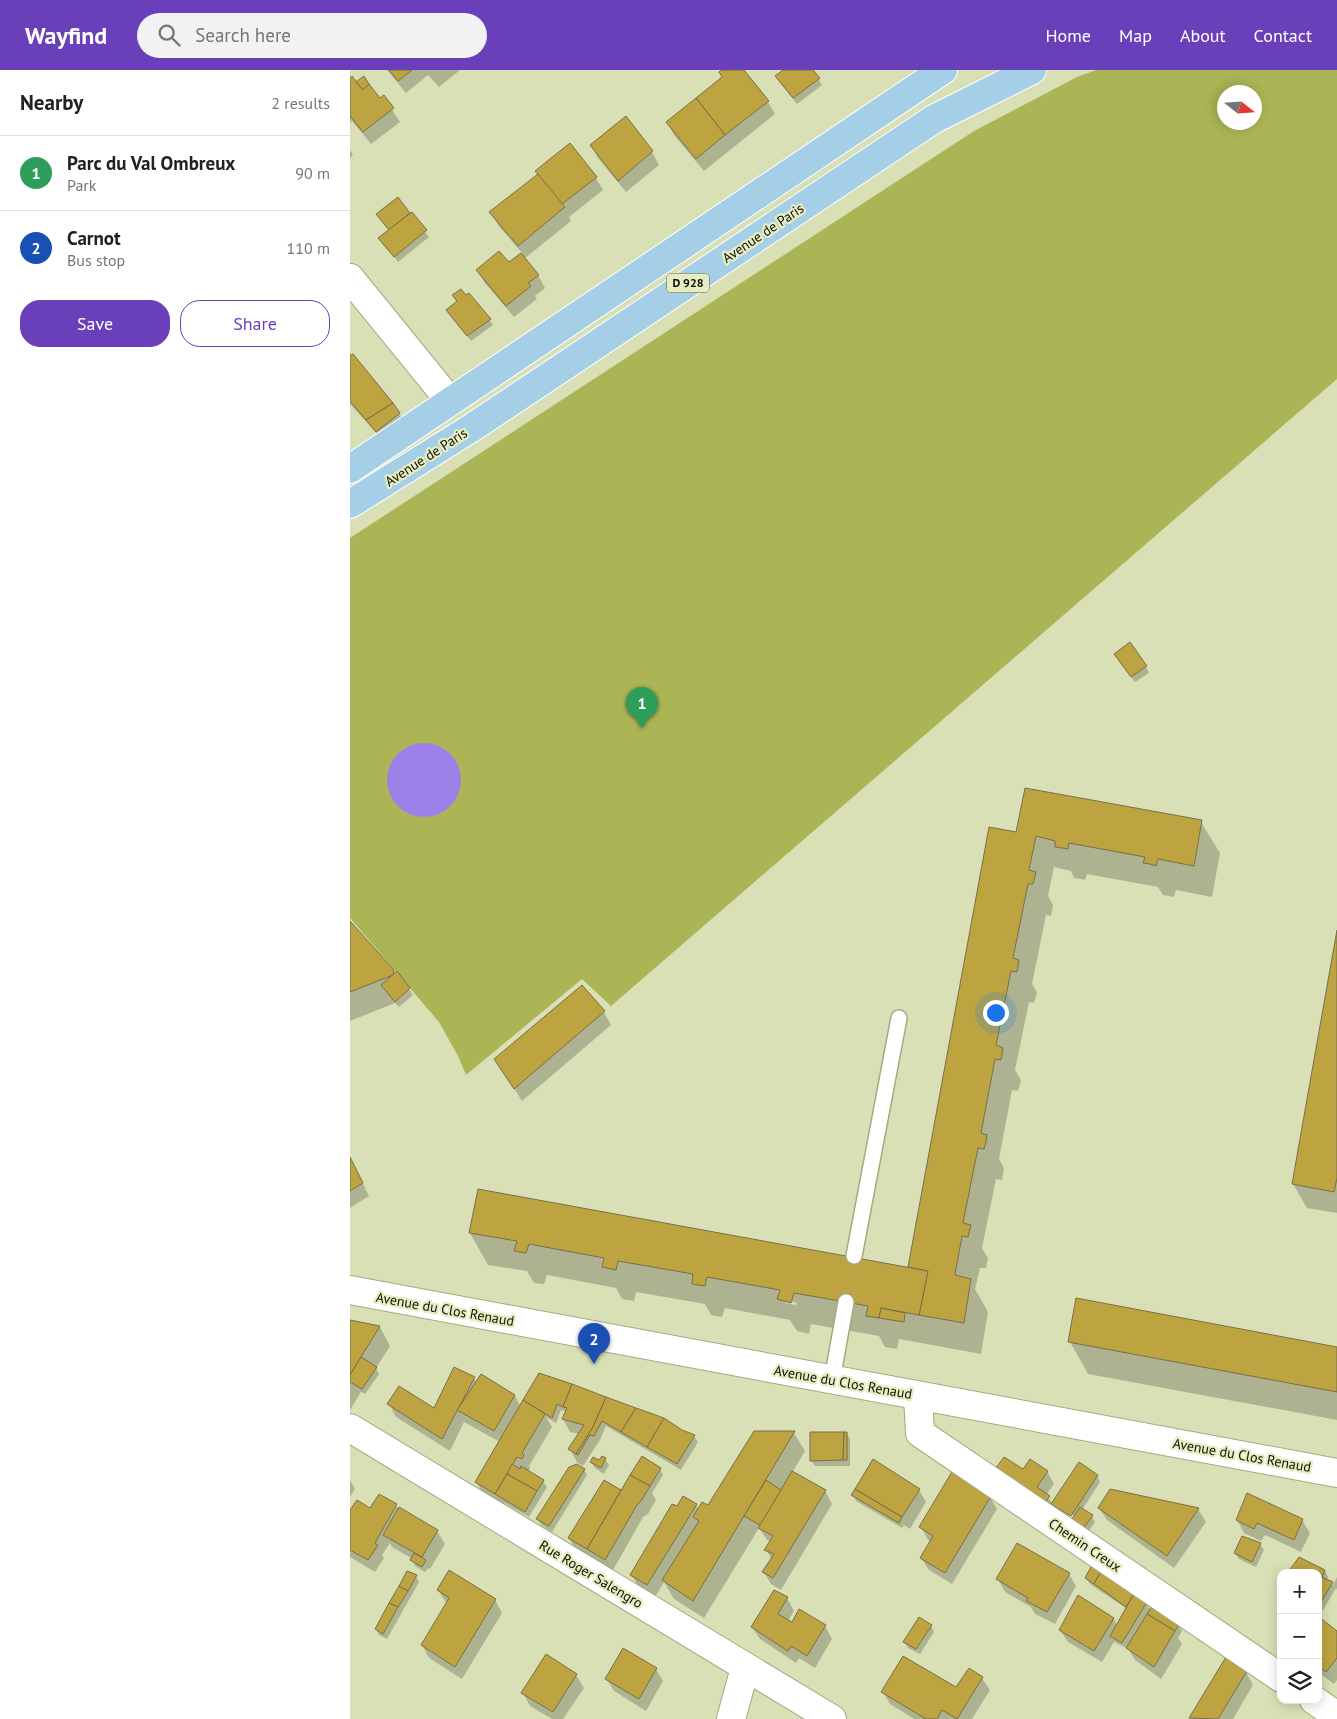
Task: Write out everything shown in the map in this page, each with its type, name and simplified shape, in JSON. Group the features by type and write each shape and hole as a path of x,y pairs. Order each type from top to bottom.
{"main road":[{"name":"D 928","path":"350,469 943,70"},
{"name":"Avenue de Paris","path":"350,504 473,427 934,119 1032,70"}],"street":[{"path":"350,278 450,401"},
{"name":"Avenue du Clos Renaud","path":"350,1290 1337,1473"},
{"name":"Chemin Creux","path":"918,1396 920,1433 1277,1675"},
{"name":"Rue Roger Salengro","path":"350,1428 832,1719"},
{"path":"731,1719 745,1668"},
{"path":"1320,1704 1337,1716"}],"lane":[{"path":"854,1256 899,1018"},
{"path":"832,1380 846,1302"}],"green space":[{"path":"1096,70 1337,70 1337,379 611,1006 582,979 466,1075 439,1022 350,918 350,538 974,131 1077,77"}],"shaded area":[{"path":"424,743 445,749 455,759 461,780 455,801 445,811 424,817 403,811 393,801 387,780 393,759 403,749"}],"building":[{"path":"389,70 412,70 398,81"},
{"path":"721,70 744,70 769,101 725,135 696,98 722,77 719,72"},
{"path":"783,70 813,70 820,78 793,98 775,76"},
{"path":"352,76 363,90 369,84 380,98 384,95 394,108 363,132 350,116 350,78"},
{"path":"364,76 369,84 363,90 356,82"},
{"path":"696,98 725,135 696,159 666,122"},
{"path":"626,116 653,151 618,181 590,145"},
{"path":"570,143 597,177 562,204 535,171"},
{"path":"538,174 565,207 518,246 489,212"},
{"path":"398,197 410,213 389,230 376,214"},
{"path":"412,212 427,230 394,257 378,238"},
{"path":"499,251 509,262 521,253 539,275 528,283 531,286 506,306 476,270"},
{"path":"461,289 466,295 469,293 491,319 467,336 446,310 457,301 452,295"},
{"path":"353,354 393,403 366,420 350,401 350,356"},
{"path":"393,403 400,413 376,432 366,420"},
{"path":"1130,642 1147,666 1131,677 1114,654"},
{"path":"1025,788 1202,820 1194,866 1158,859 1156,866 1143,863 1145,857 1069,843 1068,849 1055,847 1055,841 1036,836 1029,870 1036,872 1033,884 1028,884 1013,958 1019,960 1017,972 1011,971 996,1045 1003,1048 1001,1060 995,1059 981,1133 987,1135 986,1142 984,1149 978,1148 963,1223 971,1225 968,1237 962,1236 955,1275 971,1279 964,1323 919,1315 928,1271 908,1267 989,827 1016,832"},
{"path":"350,921 394,970 393,975 350,992"},
{"path":"1337,930 1337,1178 1334,1192 1292,1184"},
{"path":"397,971 410,988 395,1002 381,985"},
{"path":"582,985 605,1011 514,1089 494,1059"},
{"path":"350,1157 363,1183 350,1191"},
{"path":"478,1189 928,1271 919,1315 881,1308 879,1318 866,1316 868,1306 794,1293 791,1303 777,1299 780,1290 707,1277 705,1286 692,1284 693,1274 618,1261 616,1270 602,1267 604,1258 529,1244 526,1253 514,1251 517,1241 469,1233"},
{"path":"1076,1298 1337,1347 1337,1392 1068,1342"},
{"path":"881,1308 905,1313 904,1322 879,1318"},
{"path":"350,1320 380,1326 350,1375"},
{"path":"361,1357 377,1367 362,1389 350,1382 350,1375"},
{"path":"454,1367 475,1377 442,1439 387,1404 399,1386 434,1408"},
{"path":"539,1373 572,1384 563,1407 557,1404 552,1418 523,1400"},
{"path":"481,1374 515,1395 494,1431 457,1410"},
{"path":"572,1384 606,1397 593,1427 576,1454 568,1449 584,1425 562,1419 567,1408 563,1407"},
{"path":"606,1397 636,1408 621,1432 602,1421 594,1436 590,1435 578,1455 576,1454 593,1427"},
{"path":"523,1400 545,1414 522,1453 524,1455 522,1459 517,1457 495,1494 475,1482"},
{"path":"636,1408 664,1418 647,1447 621,1432"},
{"path":"664,1418 682,1430 695,1435 677,1464 647,1447"},
{"path":"754,1431 795,1431 693,1601 662,1580 699,1521 693,1517 702,1502 708,1505"},
{"path":"810,1432 844,1432 843,1460 810,1461"},
{"path":"844,1432 847,1432 847,1460 843,1460"},
{"path":"602,1456 606,1458 601,1468 590,1462 593,1457 599,1460"},
{"path":"642,1456 661,1468 650,1486 630,1475"},
{"path":"1004,1457 1023,1469 1030,1459 1048,1471 1037,1487 1050,1496 1042,1507 992,1473"},
{"path":"873,1459 920,1489 902,1517 855,1489"},
{"path":"1079,1462 1098,1475 1071,1516 1051,1504"},
{"path":"512,1464 520,1469 521,1466 544,1480 537,1491 507,1474"},
{"path":"577,1464 585,1469 549,1526 536,1519 569,1467"},
{"path":"953,1470 991,1496 945,1573 920,1558 933,1536 919,1527"},
{"path":"792,1471 826,1490 773,1578 762,1572 774,1554 764,1550 773,1536 758,1528"},
{"path":"507,1474 537,1491 525,1512 495,1494"},
{"path":"630,1475 650,1486 605,1560 587,1549"},
{"path":"604,1480 621,1490 587,1549 568,1538"},
{"path":"766,1480 781,1490 760,1525 744,1516"},
{"path":"855,1489 902,1517 899,1523 851,1495"},
{"path":"1110,1489 1199,1508 1167,1556 1098,1508"},
{"path":"1247,1493 1303,1519 1294,1540 1257,1523 1254,1529 1236,1520"},
{"path":"379,1494 397,1504 375,1543 378,1545 368,1560 350,1550 350,1510 357,1500 370,1508"},
{"path":"683,1496 697,1504 647,1585 630,1575 672,1504 677,1506"},
{"path":"399,1507 438,1530 422,1557 383,1535"},
{"path":"1080,1507 1093,1515 1080,1533 1068,1525"},
{"path":"1242,1536 1261,1543 1252,1562 1234,1553"},
{"path":"1017,1543 1070,1573 1047,1612 1026,1601 1028,1598 996,1579"},
{"path":"414,1553 426,1560 422,1567 410,1560"},
{"path":"1299,1557 1325,1570 1322,1577 1322,1569 1290,1569"},
{"path":"1092,1565 1101,1571 1094,1584 1085,1578"},
{"path":"449,1570 496,1599 455,1667 421,1645 449,1598 437,1590"},
{"path":"407,1571 417,1575 408,1591 399,1586"},
{"path":"1101,1571 1134,1594 1126,1607 1094,1584"},
{"path":"1322,1577 1333,1582 1322,1600"},
{"path":"399,1586 408,1591 398,1607 389,1603"},
{"path":"774,1590 788,1597 778,1614 792,1622 799,1609 826,1625 807,1656 791,1646 788,1651 751,1627"},
{"path":"1134,1594 1147,1602 1122,1643 1110,1636"},
{"path":"1078,1595 1114,1618 1094,1651 1059,1630"},
{"path":"389,1603 398,1607 383,1634 375,1629"},
{"path":"1152,1606 1179,1624 1175,1631 1147,1614"},
{"path":"1147,1614 1175,1631 1154,1667 1126,1648"},
{"path":"919,1617 932,1625 916,1649 903,1642"},
{"path":"1322,1619 1337,1631 1337,1658 1326,1672 1322,1669"},
{"path":"623,1648 657,1668 639,1699 605,1679"},
{"path":"546,1654 577,1674 553,1712 521,1693"},
{"path":"903,1656 956,1687 969,1668 983,1677 957,1719 942,1710 937,1719 926,1719 881,1692"},
{"path":"1226,1657 1247,1671 1218,1719 1189,1718"}],"place":[{"name":"Parc du Val Ombreux","path":"642,728"},
{"name":"Carnot","path":"594,1364"}]}
